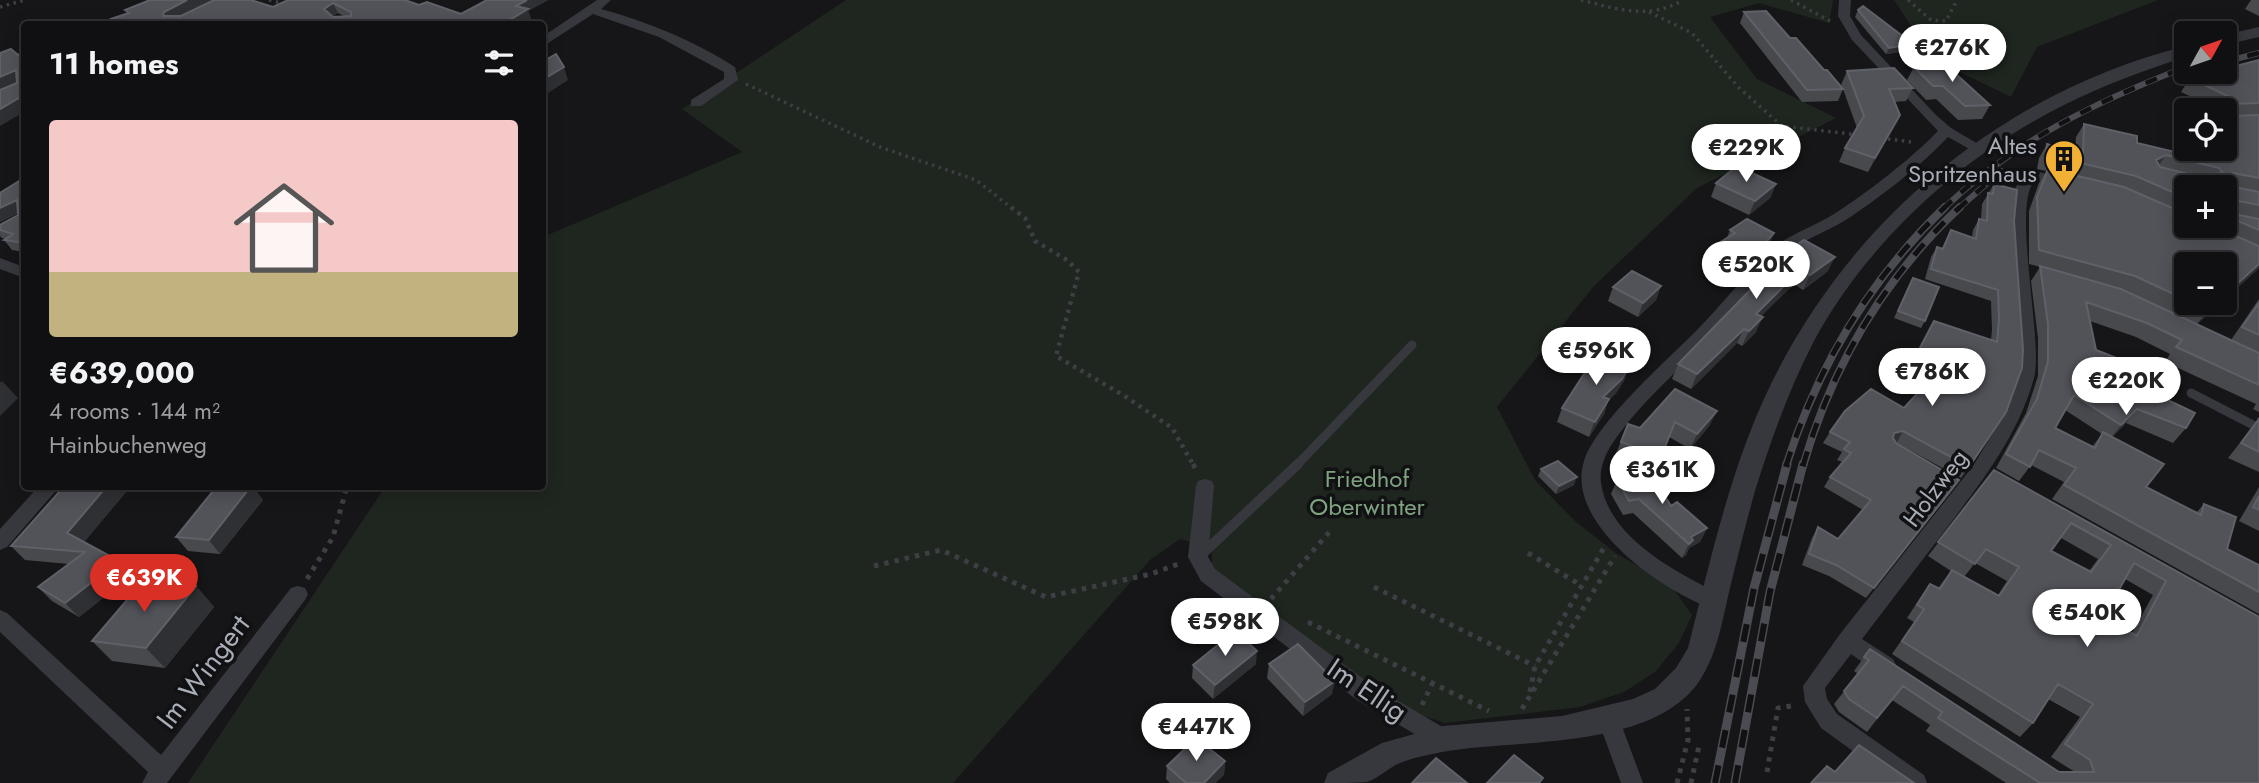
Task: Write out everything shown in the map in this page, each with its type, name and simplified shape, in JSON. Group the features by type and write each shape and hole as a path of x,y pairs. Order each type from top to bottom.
{"street":[{"path":"546,40 606,0"},
{"path":"1845,0 1844,16 1856,37 1946,131 1978,148"},
{"path":"592,10 620,18 696,51 730,70 732,78 696,103"},
{"path":"2237,37 2259,32"},
{"path":"1443,739 1562,729 1609,720 1665,698 1686,677 1701,651 1749,473 1774,401 1796,355 1850,270 1879,236 1942,176 1978,148 2070,95 2120,73 2174,55"},
{"path":"1714,601 1663,574 1637,555 1615,531 1598,506 1591,482 1593,461 1606,439 1632,406 1706,331 1774,254 1842,216 1933,145 1946,131"},
{"name":"Holzweg","path":"1816,702 1814,686 1959,486 1986,474 2007,426 2026,376 2028,337 2021,191 2026,180 2034,175 2083,186"},
{"path":"0,263 21,272"},
{"path":"1198,557 1205,486"},
{"path":"0,542 47,490"},
{"name":"Im Ellig","path":"1198,557 1208,575 1365,693 1443,739"},
{"name":"Im Wingert","path":"159,778 298,594"},
{"path":"0,618 159,778"},
{"path":"1847,640 1905,678"},
{"path":"1816,702 1829,721 1916,783"},
{"path":"1609,720 1632,783"},
{"name":"Im Ellig","path":"1339,783 1392,752 1443,739"}],"lane":[{"path":"1198,557 1212,547 1321,441 1412,345"},
{"path":"2191,393 2259,428"}],"path":[{"path":"0,7 25,0"},
{"path":"268,0 291,6"},
{"path":"1581,0 1617,9 1649,12 1671,9 1683,0"},
{"path":"1791,0 1856,37"},
{"path":"1909,0 1931,20 1946,21 1957,0"},
{"path":"1649,12 1692,33 1738,87 1782,126 1933,145"},
{"path":"732,78 880,147 976,180 1025,218 1035,241 1067,260 1079,272 1056,356 1123,395 1172,428 1205,486"},
{"path":"298,594 333,537 345,490"},
{"path":"1280,608 1268,602 1332,529"},
{"path":"1530,697 1535,666 1606,545"},
{"path":"873,566 942,550 1046,597 1151,574 1198,557"},
{"path":"1528,554 1582,586"},
{"path":"1513,709 1525,709 1617,554"},
{"path":"1374,587 1535,666"},
{"path":"1305,621 1487,711 1501,710"},
{"path":"1677,783 1688,740 1686,677"},
{"path":"1421,707 1432,684"},
{"path":"1767,772 1778,708 1816,702"},
{"path":"1691,783 1699,746"}],"green space":[{"name":"Friedhof Oberwinter","path":"846,0 1833,0 1829,23 1759,3 1710,17 1757,79 1836,118 1697,188 1594,286 1497,407 1535,480 1575,521 1617,554 1670,584 1692,615 1679,643 1655,672 1624,692 1580,707 1445,723 1417,714 1350,672 1212,568 1212,547 1180,539 1150,560 953,783 188,783 383,490 546,490 546,236 742,152 682,109"},
{"path":"1894,0 2158,0 2037,47 2011,97 1933,59"}],"building":[{"path":"150,0 187,0 164,12 163,16 181,16 214,0 251,0 273,7 288,0 405,0 419,5 427,2 461,14 487,0 527,0 516,6 528,9 508,21 111,19 129,13 125,10","holes":["333,3 351,12 351,16 333,17 324,9"]},
{"path":"1863,6 1913,44 1889,48 1858,10"},
{"path":"1766,11 1790,38 1796,38 1843,89 1807,90 1744,12"},
{"path":"11,49 18,55 21,54 21,97 0,109 0,90 17,83 16,70 0,77 0,53"},
{"path":"556,54 564,67 546,78 546,60"},
{"path":"2259,60 2259,103 2237,104 2237,98 2203,84 2237,84 2237,66"},
{"path":"1946,65 1990,105 1965,106 1943,86 1933,86 1914,67"},
{"path":"1894,68 1913,88 1889,89 1900,115 1875,158 1845,148 1864,116 1847,71"},
{"path":"2259,115 2259,178 2233,173 2205,175 2223,173 2219,168 2190,161 2237,161 2237,116"},
{"path":"2084,124 2137,136 2137,143 2174,152 2174,157 2166,155 2156,160 2160,167 2192,175 2174,175 2174,193 2136,176 2046,155 2047,144 2083,154"},
{"path":"1737,166 1776,184 1755,201 1716,183"},
{"path":"2048,169 2124,187 2174,209 2174,238 2237,236 2259,246 2259,264 2237,284 2237,252 2174,252 2174,294 2135,276 2039,250 2037,197"},
{"path":"21,180 21,243 4,240 13,234 0,230 0,225 18,215 17,200 0,208 0,193"},
{"path":"1994,184 2017,190 2014,221 2022,368 2006,412 1969,467 1903,431 1894,433 1896,443 1959,480 1874,588 1836,565 1809,554 1818,527 1838,539 1871,500 1830,477 1851,453 1844,449 1850,442 1830,432 1845,411 1871,389 1904,408 1936,373 1912,363 1934,321 1997,342 1998,290 1931,269 1937,247 1943,249 1951,230 1976,239 1979,219 1987,221 1988,193 1993,194"},
{"path":"2237,188 2259,192 2259,205 2237,201"},
{"path":"2237,215 2259,219 2259,230 2237,221"},
{"path":"1747,219 1774,233 1742,269 1708,250 1735,233 1730,230"},
{"path":"1804,240 1835,257 1810,275 1800,270 1756,314 1763,317 1749,331 1744,329 1697,374 1678,364 1760,280 1757,278 1792,242 1796,245"},
{"path":"2040,266 2121,289 2259,353 2259,385 2176,347 2182,340 2147,323 2086,302 2096,350 2140,367 2134,384 2195,413 2186,428 2137,409 2121,425 2074,395 2055,428 2095,448 2103,432 2164,464 2146,487 2201,515 2204,504 2236,517 2227,549 2259,565 2259,592 2064,485 2076,468 2039,450 2030,467 2006,454 2037,399 2048,361 2048,324"},
{"path":"1632,271 1661,286 1643,303 1613,287"},
{"path":"1913,278 1939,287 1925,321 1898,311"},
{"path":"2259,303 2259,335 2242,327"},
{"path":"1607,352 1630,365 1622,379 1603,397 1609,399 1595,422 1562,408 1584,374"},
{"path":"1675,389 1717,411 1697,434 1675,422 1661,457 1621,442 1628,424 1640,428"},
{"path":"2259,419 2259,452 2241,443"},
{"path":"1558,461 1577,477 1559,486 1541,469"},
{"path":"1994,470 2259,617 2259,783 2040,783 1938,718 1942,712 1903,686 1877,718 1849,699 1844,691 1869,660 1864,657 1870,649 2059,772 2094,772 2090,760 2065,744 2093,704 2058,684 2033,723 1902,641 1924,609 1917,605 1930,584 1940,589 1952,570 1999,596 2019,567 1986,549 1975,564 1938,542","holes":["2071,523 2111,545 2091,572 2051,551","2134,563 2166,581 2137,636 2103,618"]},
{"path":"1652,475 1671,506 1677,502 1707,528 1691,537 1693,540 1689,544 1639,499 1629,501 1617,480"},
{"path":"104,490 67,533 119,561 65,603 38,587 85,552 11,546 60,491"},
{"path":"214,490 248,490 209,540 176,537"},
{"path":"2259,496 2259,510 2253,507"},
{"path":"144,580 196,586 146,648 92,641"},
{"path":"1235,631 1257,651 1215,685 1193,665"},
{"path":"1298,644 1335,681 1305,702 1269,664"},
{"path":"1183,715 1205,735 1189,744 1170,726"},
{"path":"1196,738 1225,761 1204,783 1186,783 1167,766"},
{"path":"1859,745 1914,783 1811,783 1827,766 1835,772"},
{"path":"1514,755 1543,778 1539,783 1487,783"},
{"path":"1436,758 1467,783 1412,783"}],"railway":[{"path":"2237,59 2259,53"},
{"path":"1944,209 1998,163 2057,126 2120,94 2174,72"},
{"path":"1958,209 2001,171"},
{"path":"1786,466 1814,393 1849,326 1893,264 1944,209"},
{"path":"1803,466 1829,393 1864,326 1907,263 1958,209"},
{"path":"1715,783 1754,588 1787,464"},
{"path":"1735,783 1770,592 1803,464"}],"place":[{"name":"Altes Spritzenhaus","path":"2064,193"}]}
